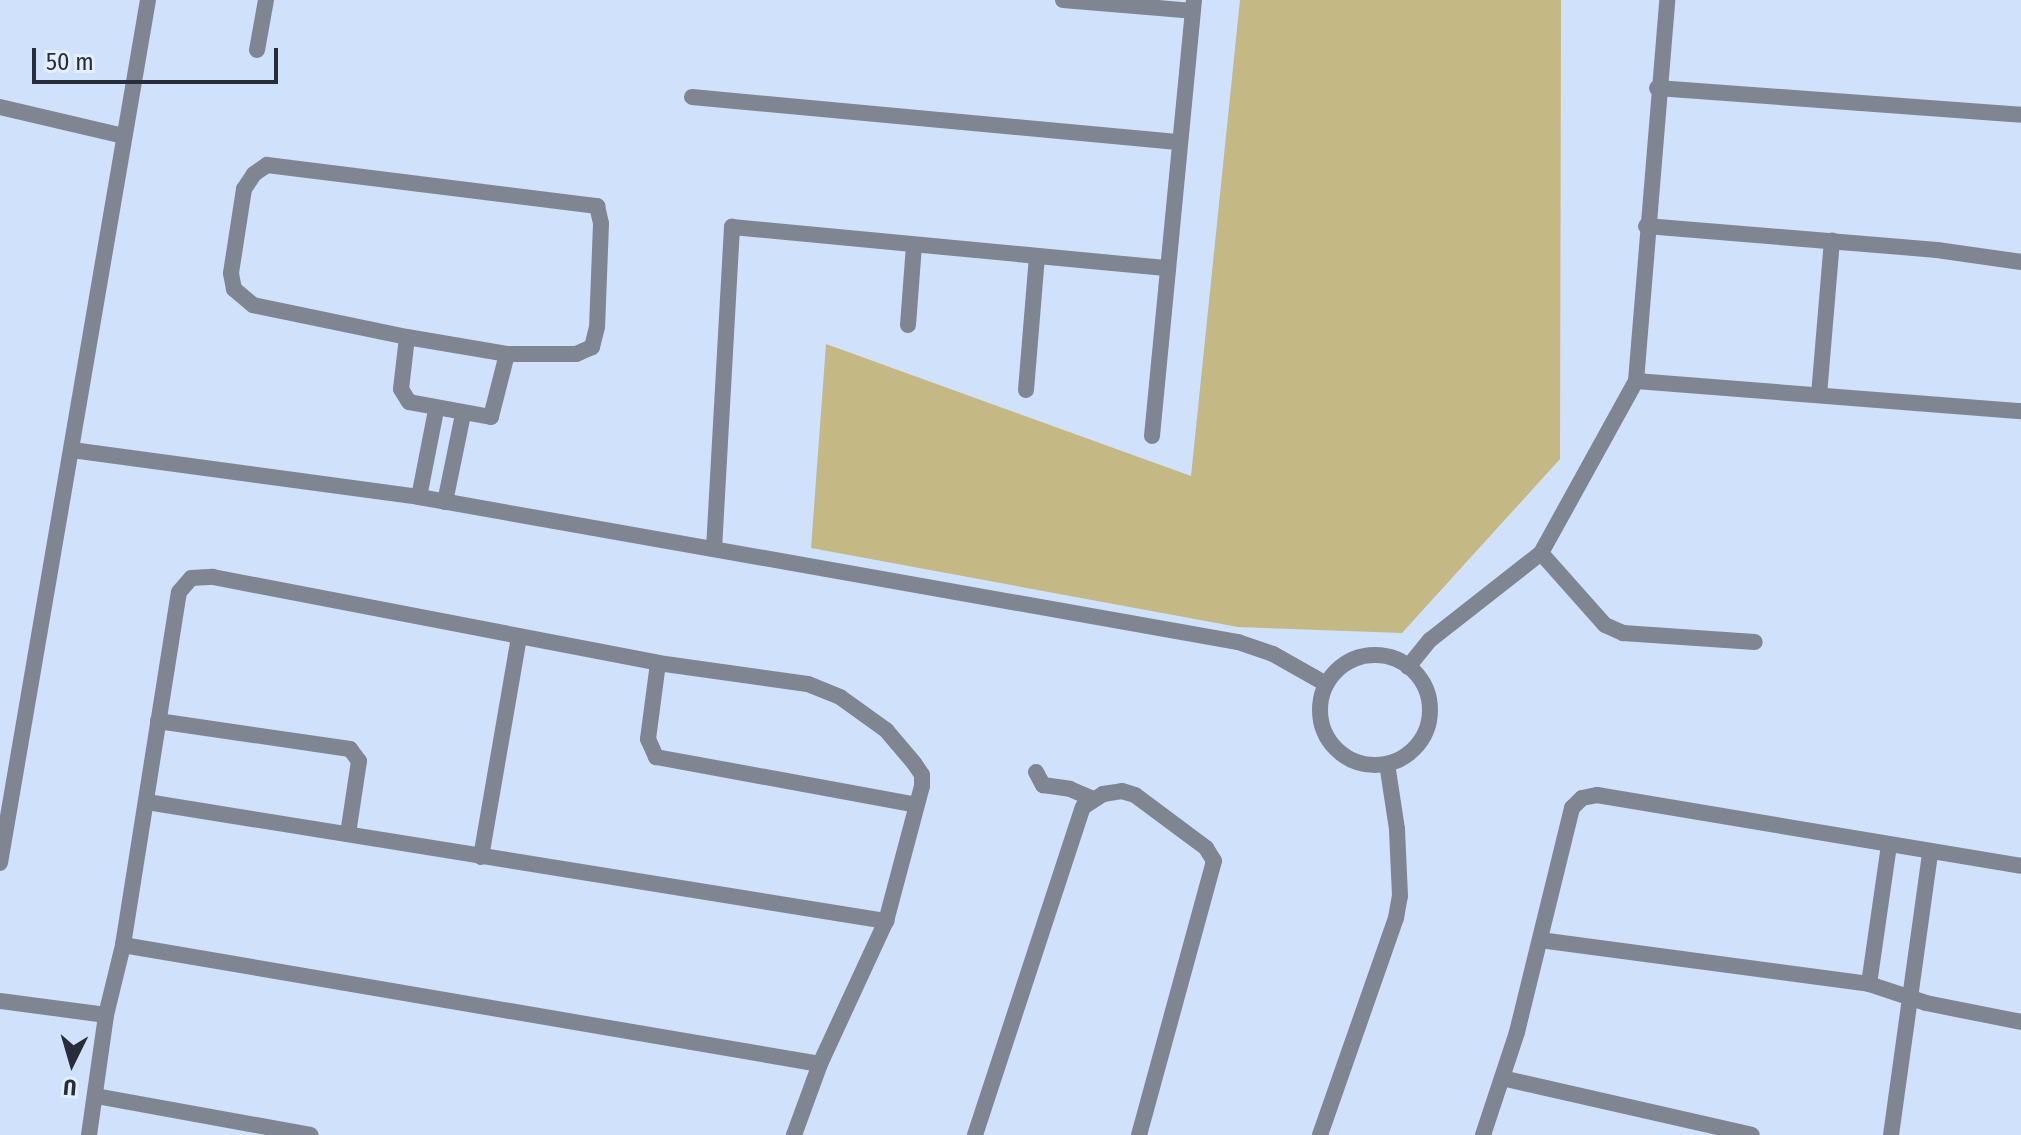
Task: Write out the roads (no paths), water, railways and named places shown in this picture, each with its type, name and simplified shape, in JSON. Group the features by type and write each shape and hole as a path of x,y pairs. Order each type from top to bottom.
{"street":[{"path":"0,863 148,0"},
{"path":"257,50 266,0"},
{"path":"1063,0 1193,6 1152,436"},
{"path":"1408,667 1430,640 1541,553 1636,381 1657,88 1667,0"},
{"path":"1657,88 2021,115"},
{"path":"692,97 1180,142"},
{"path":"0,107 124,136"},
{"path":"267,165 597,206 601,224 597,327 592,347 576,354 507,354 263,307 239,296 233,283 232,260 244,189 254,174 267,165"},
{"path":"1646,226 1832,241 2021,262"},
{"path":"714,549 732,227 1168,268"},
{"path":"1819,395 1832,241"},
{"path":"908,325 914,245"},
{"path":"1026,390 1037,256"},
{"path":"407,337 403,396 409,402 436,410 494,415 507,354"},
{"path":"1636,381 2021,411"},
{"path":"419,497 436,410"},
{"path":"445,502 463,414"},
{"path":"72,450 419,497 1238,642 1273,654 1326,684"},
{"path":"1541,553 1605,625 1623,633 1755,642"},
{"path":"89,1135 106,1015 123,945 179,592 191,578 213,577 658,663 808,684 840,697 886,730 914,763 923,780 886,921 820,1064 794,1135"},
{"path":"481,857 519,636"},
{"path":"1363,657 1394,659 1408,667 1426,691 1429,722 1414,749 1387,764 1356,762 1331,743 1320,714 1326,684 1336,672 1363,657"},
{"path":"658,663 648,739 656,757 917,805"},
{"path":"158,721 350,749 359,761 348,834"},
{"path":"1320,1135 1396,918 1400,896 1397,829 1387,764"},
{"path":"1036,772 1043,785 1070,789 1093,799"},
{"path":"975,1135 1083,807 1093,799 1112,792 1135,795 1206,848 1214,861 1139,1135"},
{"path":"1483,1135 1540,940 1572,808 1582,798 1597,795 2021,866"},
{"path":"147,802 886,921"},
{"path":"1869,984 1889,846"},
{"path":"1891,1135 1930,853"},
{"path":"1540,940 1869,984 1926,1003 2021,1022"},
{"path":"123,945 820,1064"},
{"path":"0,1001 106,1015"},
{"path":"1502,1078 1752,1135"},
{"path":"96,1096 310,1135"}]}
